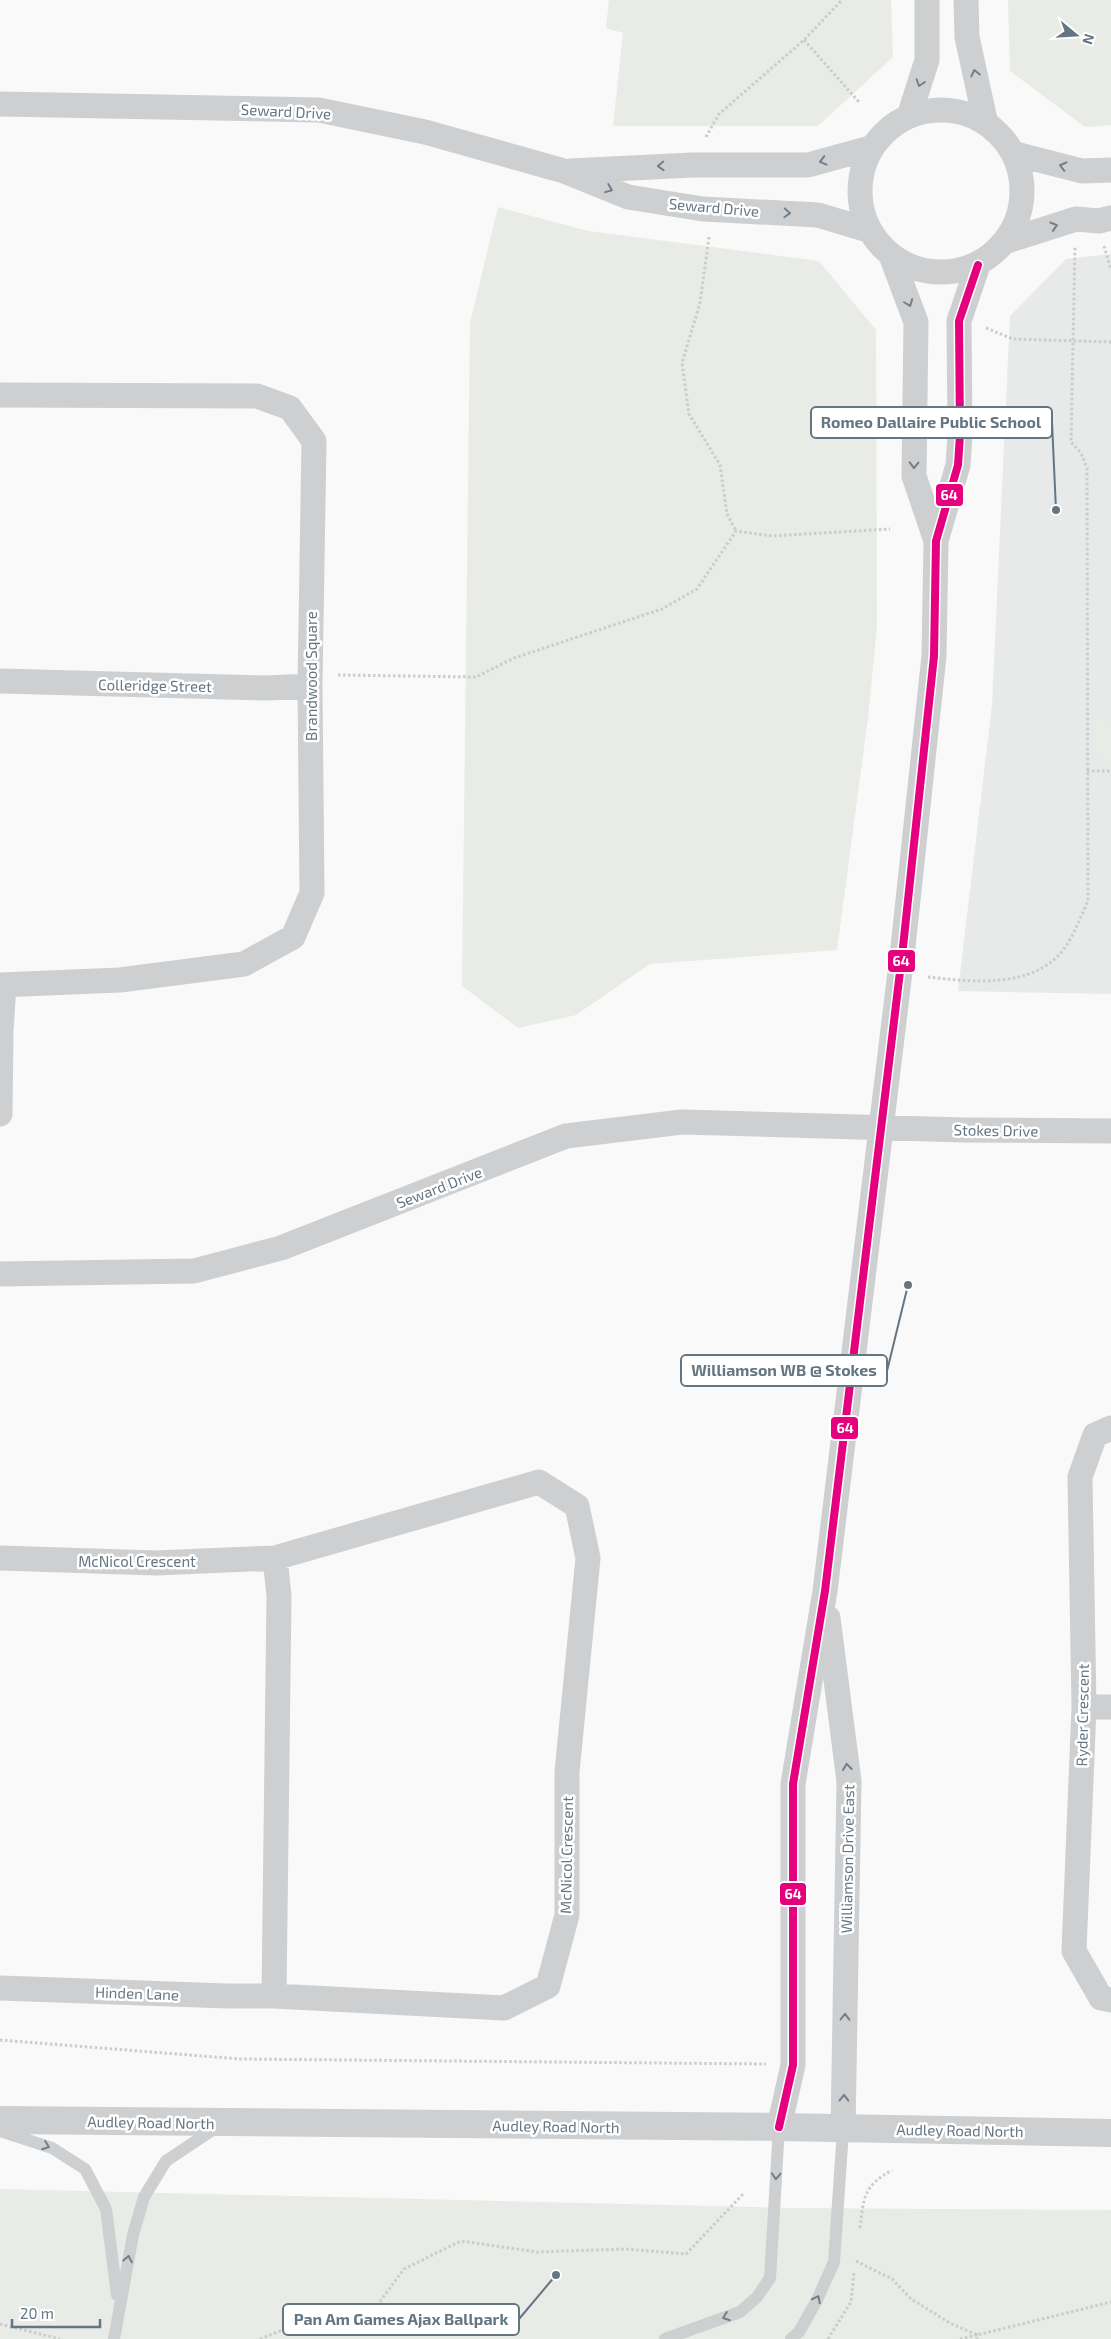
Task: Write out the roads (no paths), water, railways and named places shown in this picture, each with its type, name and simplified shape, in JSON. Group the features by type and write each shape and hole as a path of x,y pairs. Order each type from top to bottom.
{"street":[{"path":"927,0 927,60 910,113 870,148 858,189 868,230 892,258 933,274 978,265 1007,241 1076,220 1099,221 1111,218"},
{"path":"966,0 967,37 985,120"},
{"name":"Seward Drive","path":"0,104 319,110 425,132 564,171 628,197 703,209 818,215 868,230"},
{"path":"910,113 949,108 985,120 1016,154 1024,198 1007,241"},
{"name":"Seward Drive","path":"564,171 692,165 808,165 870,148"},
{"path":"1016,154 1082,171 1111,170"},
{"name":"Williamson Drive East","path":"892,258 916,322 914,476 936,541"},
{"name":"Williamson Drive East","path":"779,2128 793,2065 793,1784 824,1590 900,974 934,656 936,541 958,465 960,435 959,320 978,265"},
{"name":"Brandwood Square","path":"0,395 257,396 290,408 314,441 310,680 312,892 293,937 244,964 120,980 2,985"},
{"name":"Colleridge Street","path":"0,681 267,688 310,680"},
{"path":"0,1114 2,985"},
{"name":"Seward Drive","path":"0,1274 194,1271 282,1248 566,1136 682,1122 882,1127"},
{"name":"Stokes Drive","path":"882,1127 1111,1131"},
{"name":"Ryder Crescent","path":"1111,1428 1095,1435 1080,1477 1084,1706 1074,1951 1101,1998 1111,2000"},
{"name":"McNicol Crescent","path":"0,1558 156,1563 275,1558 539,1482 577,1506 588,1558 567,1772 567,1914 548,1986 504,2008 274,1996"},
{"path":"274,1996 279,1596 275,1558"},
{"name":"Williamson Drive East","path":"824,1590 849,1781 843,2130"},
{"path":"1084,1706 1111,1707"},
{"name":"Hinden Lane","path":"0,1988 274,1996"},
{"name":"Audley Road North","path":"0,2120 1111,2133"}],"lane":[{"path":"114,2339 118,2307 133,2235 144,2197 166,2161 224,2122"},
{"path":"665,2339 740,2312 757,2297 770,2278 779,2128"},
{"path":"0,2130 52,2148 85,2169 106,2210 118,2307"},
{"path":"791,2339 799,2332 817,2300 834,2262 843,2130"}],"place":[{"name":"Romeo Dallaire Public School","path":"1056,510"},
{"name":"Williamson WB @ Stokes","path":"908,1285"},
{"name":"Pan Am Games Ajax Ballpark","path":"556,2275"}]}
